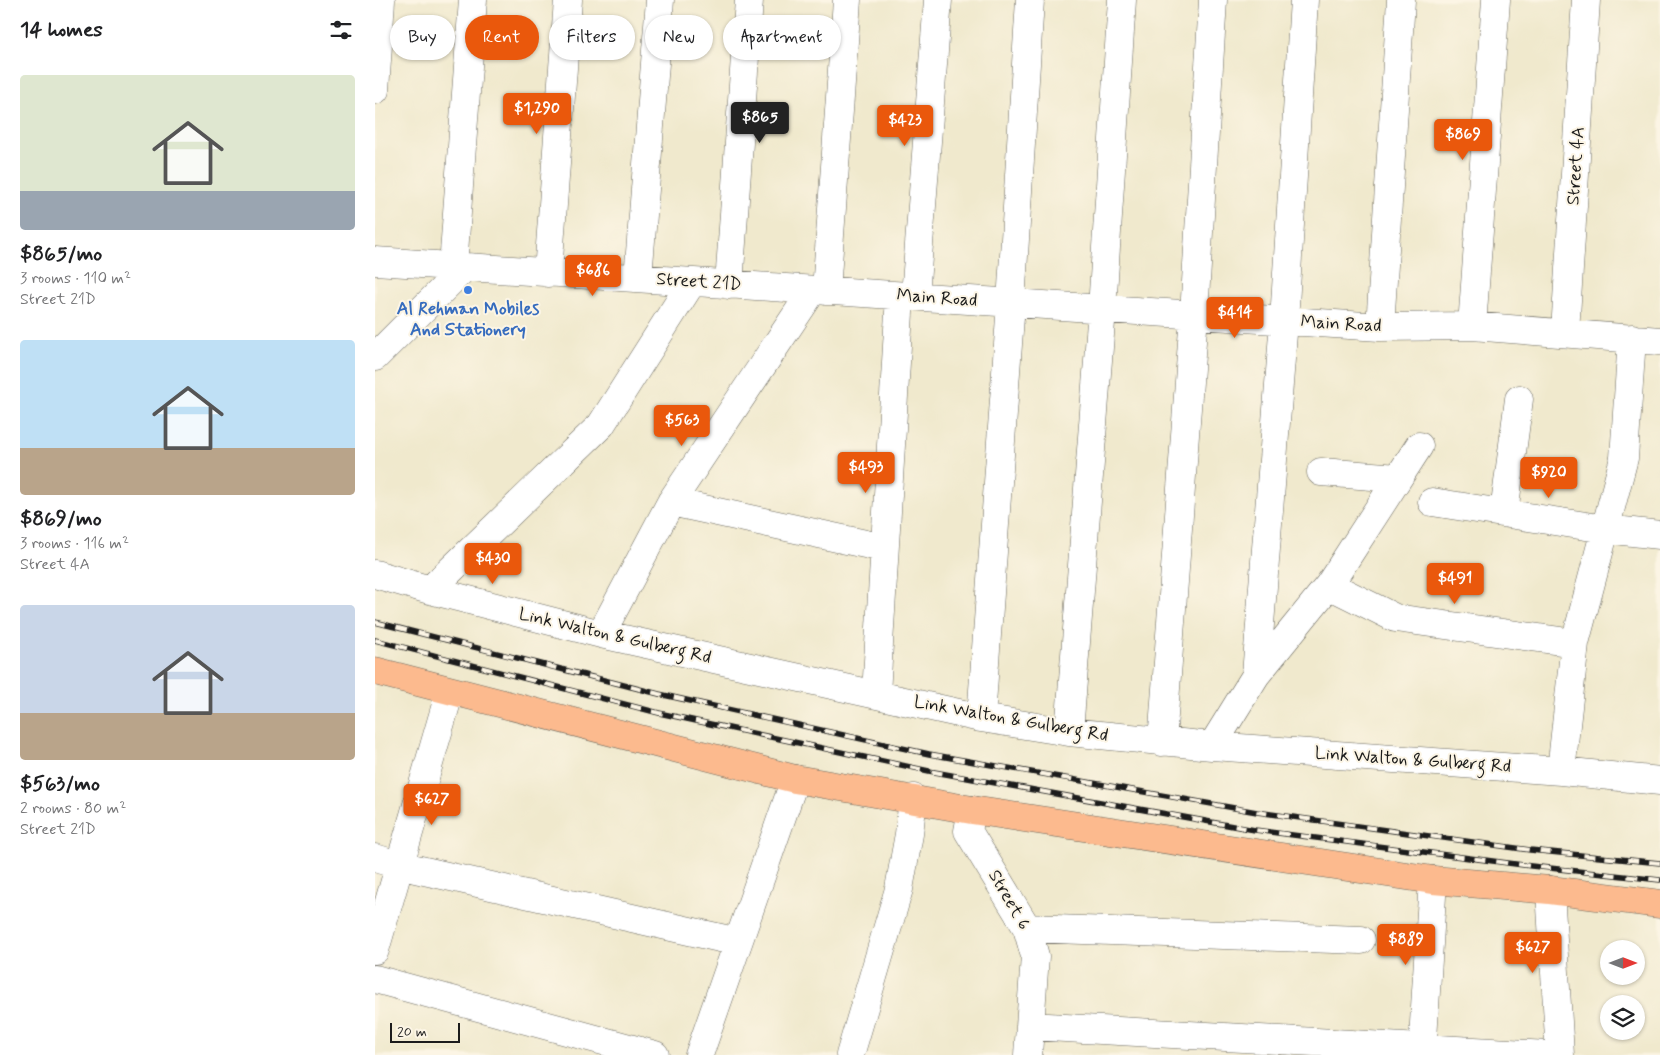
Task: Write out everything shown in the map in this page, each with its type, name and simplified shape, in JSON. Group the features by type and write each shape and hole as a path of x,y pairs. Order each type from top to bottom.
{"main road":[{"path":"375,672 795,779 913,798 972,810 1433,880 1549,890 1660,904"}],"street":[{"path":"375,90 381,0"},
{"path":"375,357 459,267 473,0"},
{"path":"548,273 568,0"},
{"path":"638,278 660,0"},
{"path":"729,285 749,0"},
{"path":"601,634 671,502 820,290 847,0"},
{"path":"876,694 884,548 907,296 938,0"},
{"path":"981,718 1011,303 1030,0"},
{"path":"1069,732 1103,309 1122,0"},
{"path":"1162,742 1194,315 1213,0"},
{"path":"1256,675 1284,321 1304,0"},
{"path":"1380,327 1401,0"},
{"path":"1472,326 1496,0"},
{"name":"Street 4A","path":"1565,332 1586,0"},
{"name":"Street 21D","path":"375,261 820,290"},
{"path":"430,590 601,425 692,282"},
{"name":"Main Road","path":"820,290 1380,327 1472,326 1660,341"},
{"path":"1561,771 1575,643 1623,458 1632,338"},
{"path":"1505,514 1519,399"},
{"path":"1212,746 1256,675 1329,585 1419,446"},
{"path":"1321,472 1398,478"},
{"path":"671,502 884,548"},
{"path":"1432,502 1605,529 1660,535"},
{"name":"Link Walton & Gulberg Rd","path":"375,574 601,634 981,718 1069,732 1162,742 1561,771 1660,782"},
{"path":"1329,585 1395,618 1575,643"},
{"path":"375,950 387,861 450,691"},
{"path":"699,1055 795,779"},
{"path":"850,1055 899,889 909,834 913,798"},
{"name":"Street 6","path":"972,810 968,832 1027,928 1035,956 1028,1055"},
{"path":"387,861 738,942"},
{"path":"1423,1052 1433,880"},
{"path":"1549,890 1559,1055"},
{"path":"1027,928 1361,940"},
{"path":"375,980 655,1055"},
{"path":"1030,1026 1423,1052 1547,1055"}],"railway":[{"path":"375,622 659,694 929,754 1257,812 1530,850 1660,863"},
{"path":"375,640 659,713 929,771 1255,830 1531,866 1660,880"}],"place":[{"name":"Al Rehman Mobiles And Stationery","path":"468,290"}]}
